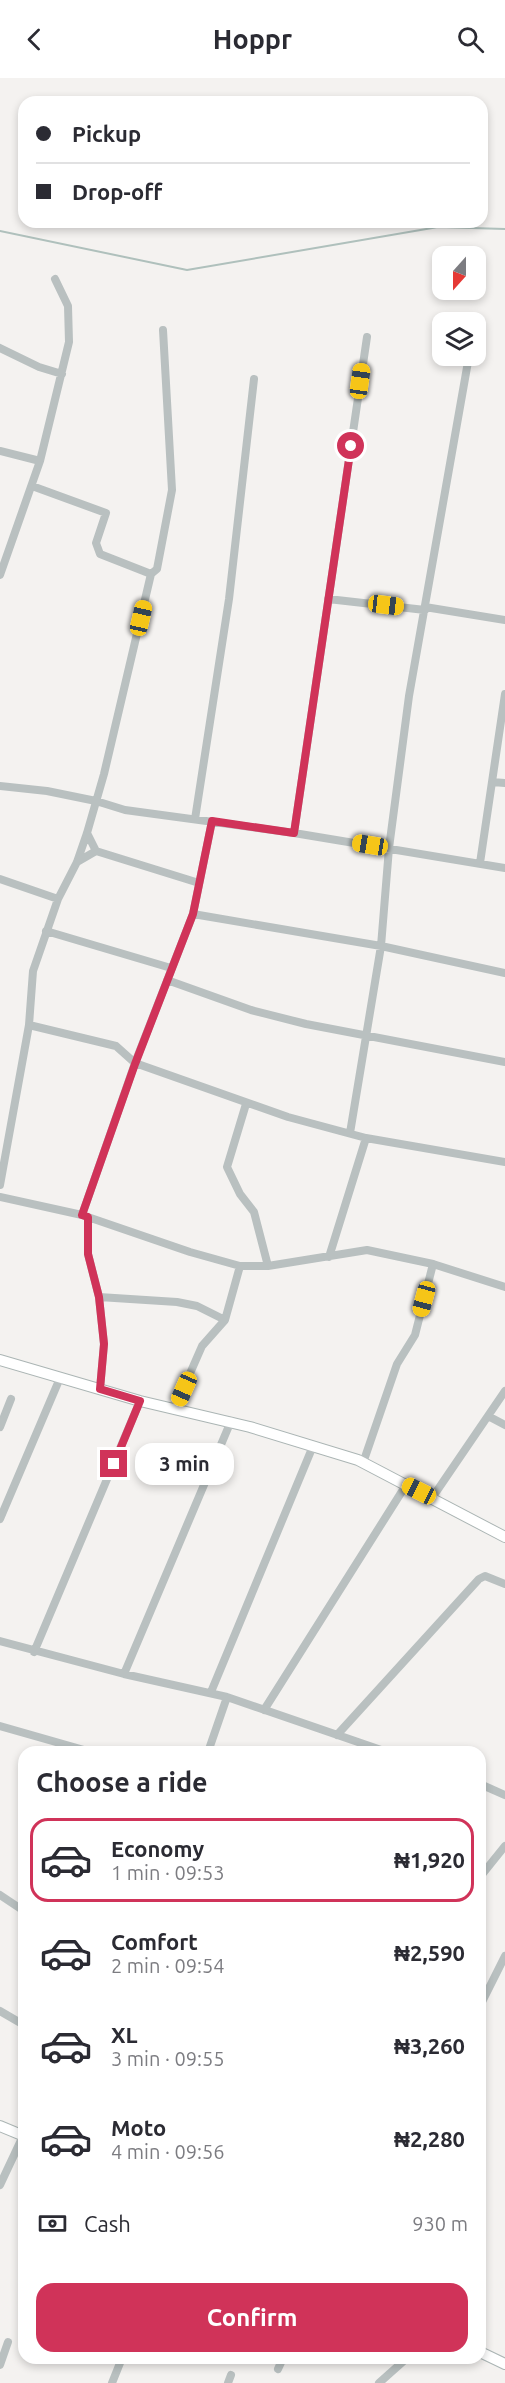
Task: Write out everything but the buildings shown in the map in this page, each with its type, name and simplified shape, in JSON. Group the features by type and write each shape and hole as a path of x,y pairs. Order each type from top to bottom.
{"street":[{"path":"0,575 40,461 69,342 68,306 55,279"},
{"path":"0,1185 29,1025 33,971 58,899 77,862 87,833 151,573 157,569 171,490 163,330"},
{"path":"294,833 367,337"},
{"path":"0,348 39,367 62,374"},
{"path":"350,1133 381,946 389,848 409,696 467,366"},
{"path":"195,819 229,599 255,379"},
{"path":"0,451 40,461"},
{"path":"32,486 106,513 96,543 100,554 151,573"},
{"path":"328,599 505,620"},
{"path":"480,863 505,694"},
{"path":"492,782 505,783"},
{"path":"0,786 47,791 96,801 125,810 294,833 505,868"},
{"path":"100,1389 104,1344 99,1297 88,1254 85,1216 135,1064 193,914 212,821"},
{"path":"87,833 96,851 200,883"},
{"path":"77,862 96,851"},
{"path":"0,879 58,899"},
{"path":"193,914 381,946 505,973"},
{"path":"46,931 171,968"},
{"path":"167,980 251,1010 306,1024 505,1062"},
{"path":"29,1025 116,1046 135,1064 246,1104 366,1137 505,1162"},
{"path":"246,1104 227,1167 240,1194 254,1212 268,1266"},
{"path":"329,1257 366,1137"},
{"path":"0,1197 85,1216 190,1252 240,1266 268,1266 366,1250 434,1264 505,1287"},
{"path":"363,1463 397,1364 415,1335 434,1264"},
{"path":"174,1410 202,1346 225,1320 240,1266"},
{"path":"99,1297 177,1302 197,1306 225,1320"},
{"path":"0,1360 174,1410 231,1421 363,1463 505,1537"},
{"path":"0,1519 60,1378"},
{"path":"432,1498 505,1391"},
{"path":"0,1427 11,1399"},
{"path":"34,1652 140,1401"},
{"path":"488,1416 505,1425"},
{"path":"124,1674 231,1421"},
{"path":"211,1692 313,1446"},
{"path":"264,1710 406,1485"},
{"path":"337,1735 479,1579 485,1576 505,1584"},
{"path":"0,1641 34,1652 124,1674 211,1692 369,1746"},
{"path":"210,1746 227,1697"},
{"path":"0,1726 71,1746"},
{"path":"486,1786 505,1794"},
{"path":"486,1870 505,1846"},
{"path":"0,1895 18,1907"},
{"path":"486,1994 505,1956"},
{"path":"0,2011 18,2022"},
{"path":"0,2126 18,2134"},
{"path":"0,2185 18,2148"},
{"path":"0,2365 8,2342"},
{"path":"486,2355 505,2364"},
{"path":"112,2383 120,2364"},
{"path":"278,2369 280,2364"},
{"path":"379,2383 400,2364"},
{"path":"228,2383 231,2375"}],"waterway":[{"path":"0,231 187,270 432,228"},
{"path":"472,228 505,229"}],"route":[{"path":"114,1464 140,1401 100,1389 104,1344 99,1297 88,1254 88,1217 82,1215 135,1064 193,914 212,821 294,833 351,446"}]}
